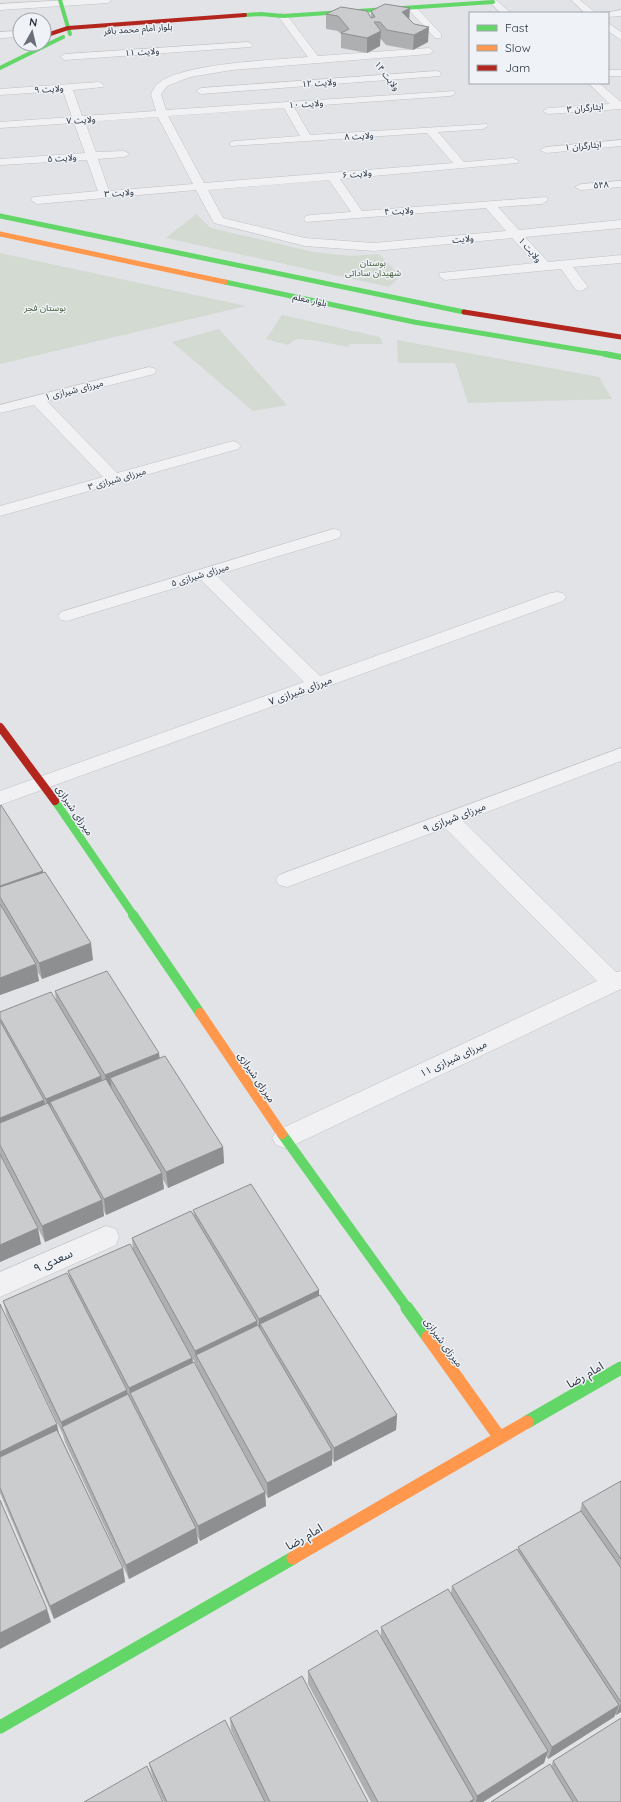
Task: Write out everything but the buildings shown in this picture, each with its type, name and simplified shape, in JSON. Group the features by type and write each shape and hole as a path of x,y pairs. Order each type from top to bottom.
{"street":[{"path":"0,7 108,0"},
{"path":"575,0 590,12"},
{"path":"492,1 505,12"},
{"name":"بلوار امام محمد باقر","path":"52,34 69,31 263,20 283,16 413,9 492,1"},
{"path":"60,2 69,31"},
{"path":"413,9 438,36"},
{"path":"609,14 621,13"},
{"path":"283,16 315,59"},
{"path":"609,27 619,40"},
{"name":"بلوار امام محمد باقر","path":"0,68 69,31"},
{"path":"0,35 12,34"},
{"name":"ولایت ۱۱","path":"65,57 226,57 248,45"},
{"path":"0,57 12,51"},
{"path":"226,57 315,59 429,51"},
{"name":"ولایت ۱۴","path":"371,55 404,97"},
{"name":"ولایت","path":"226,57 163,84 156,94 162,115 218,220 304,242 374,247 621,224"},
{"path":"609,74 621,72"},
{"name":"ولایت ۱۲","path":"201,91 436,74"},
{"path":"594,84 620,106"},
{"name":"ولایت ۹","path":"0,92 98,85"},
{"path":"67,87 105,195"},
{"name":"ولایت ۱۰","path":"162,115 450,93"},
{"path":"287,105 307,139"},
{"name":"ایثارگران ۳","path":"548,111 620,106"},
{"name":"ولایت ۷","path":"0,125 162,115"},
{"name":"ولایت ۸","path":"235,144 483,126"},
{"path":"431,130 461,165"},
{"name":"ایثارگران ۱","path":"546,150 621,143"},
{"name":"ولایت ۵","path":"0,162 124,154"},
{"name":"ولایت ۶","path":"200,187 513,161"},
{"path":"332,176 359,215"},
{"name":"۵۴۸","path":"581,187 621,184"},
{"name":"ولایت ۳","path":"38,200 200,187"},
{"name":"ولایت ۴","path":"310,219 542,200"},
{"path":"489,204 516,234"},
{"name":"بلوار معلم","path":"0,216 430,306 621,337"},
{"name":"بلوار معلم","path":"0,234 414,322 621,357"},
{"name":"ولایت ۱","path":"516,234 544,266"},
{"path":"445,276 621,259"},
{"path":"564,264 581,287"},
{"name":"میرزای شیرازی ۱","path":"0,408 149,371"},
{"path":"37,399 114,479"},
{"name":"میرزای شیرازی ۳","path":"0,511 233,446"},
{"name":"میرزای شیرازی ۵","path":"66,616 332,534"},
{"path":"204,573 317,684"},
{"name":"میرزای شیرازی ۷","path":"0,798 557,597"},
{"name":"میرزای شیرازی","path":"0,727 43,782 285,1138 500,1438"},
{"name":"میرزای شیرازی ۹","path":"287,880 621,754"},
{"path":"448,819 617,981"},
{"name":"میرزای شیرازی ۱۱","path":"285,1138 617,981"},
{"name":"سعدی ۹","path":"0,1285 106,1236"},
{"name":"امام رضا","path":"0,1728 621,1368"}],"green space":[{"name":"بوستان شهیدان ساداتی","path":"196,214 211,228 313,252 351,256 379,254 400,276 389,287 166,238"},
{"name":"بوستان فجر","path":"0,253 246,306 0,364"},
{"path":"282,315 380,337 383,344 350,344 348,347 312,340 296,339 288,345 266,339"},
{"path":"219,329 287,405 253,411 172,342"},
{"path":"397,340 599,377 612,399 468,403 455,363 398,363"}],"traffic: fast":[{"path":"60,0 70,34"},
{"path":"245,15 261,14 283,16 493,2"},
{"path":"0,68 63,37"},
{"path":"0,216 464,312"},
{"path":"225,282 414,322 621,357"},
{"path":"55,801 200,1013"},
{"path":"282,1134 428,1337"},
{"path":"527,1422 621,1368"},
{"path":"0,1727 293,1558"}],"traffic: slow":[{"path":"0,234 225,282"},
{"path":"200,1013 282,1134"},
{"path":"428,1337 500,1438"},
{"path":"293,1558 527,1422"}],"traffic: jam":[{"path":"52,33 68,28 245,15"},
{"path":"464,312 621,337"},
{"path":"0,727 55,801"}]}
